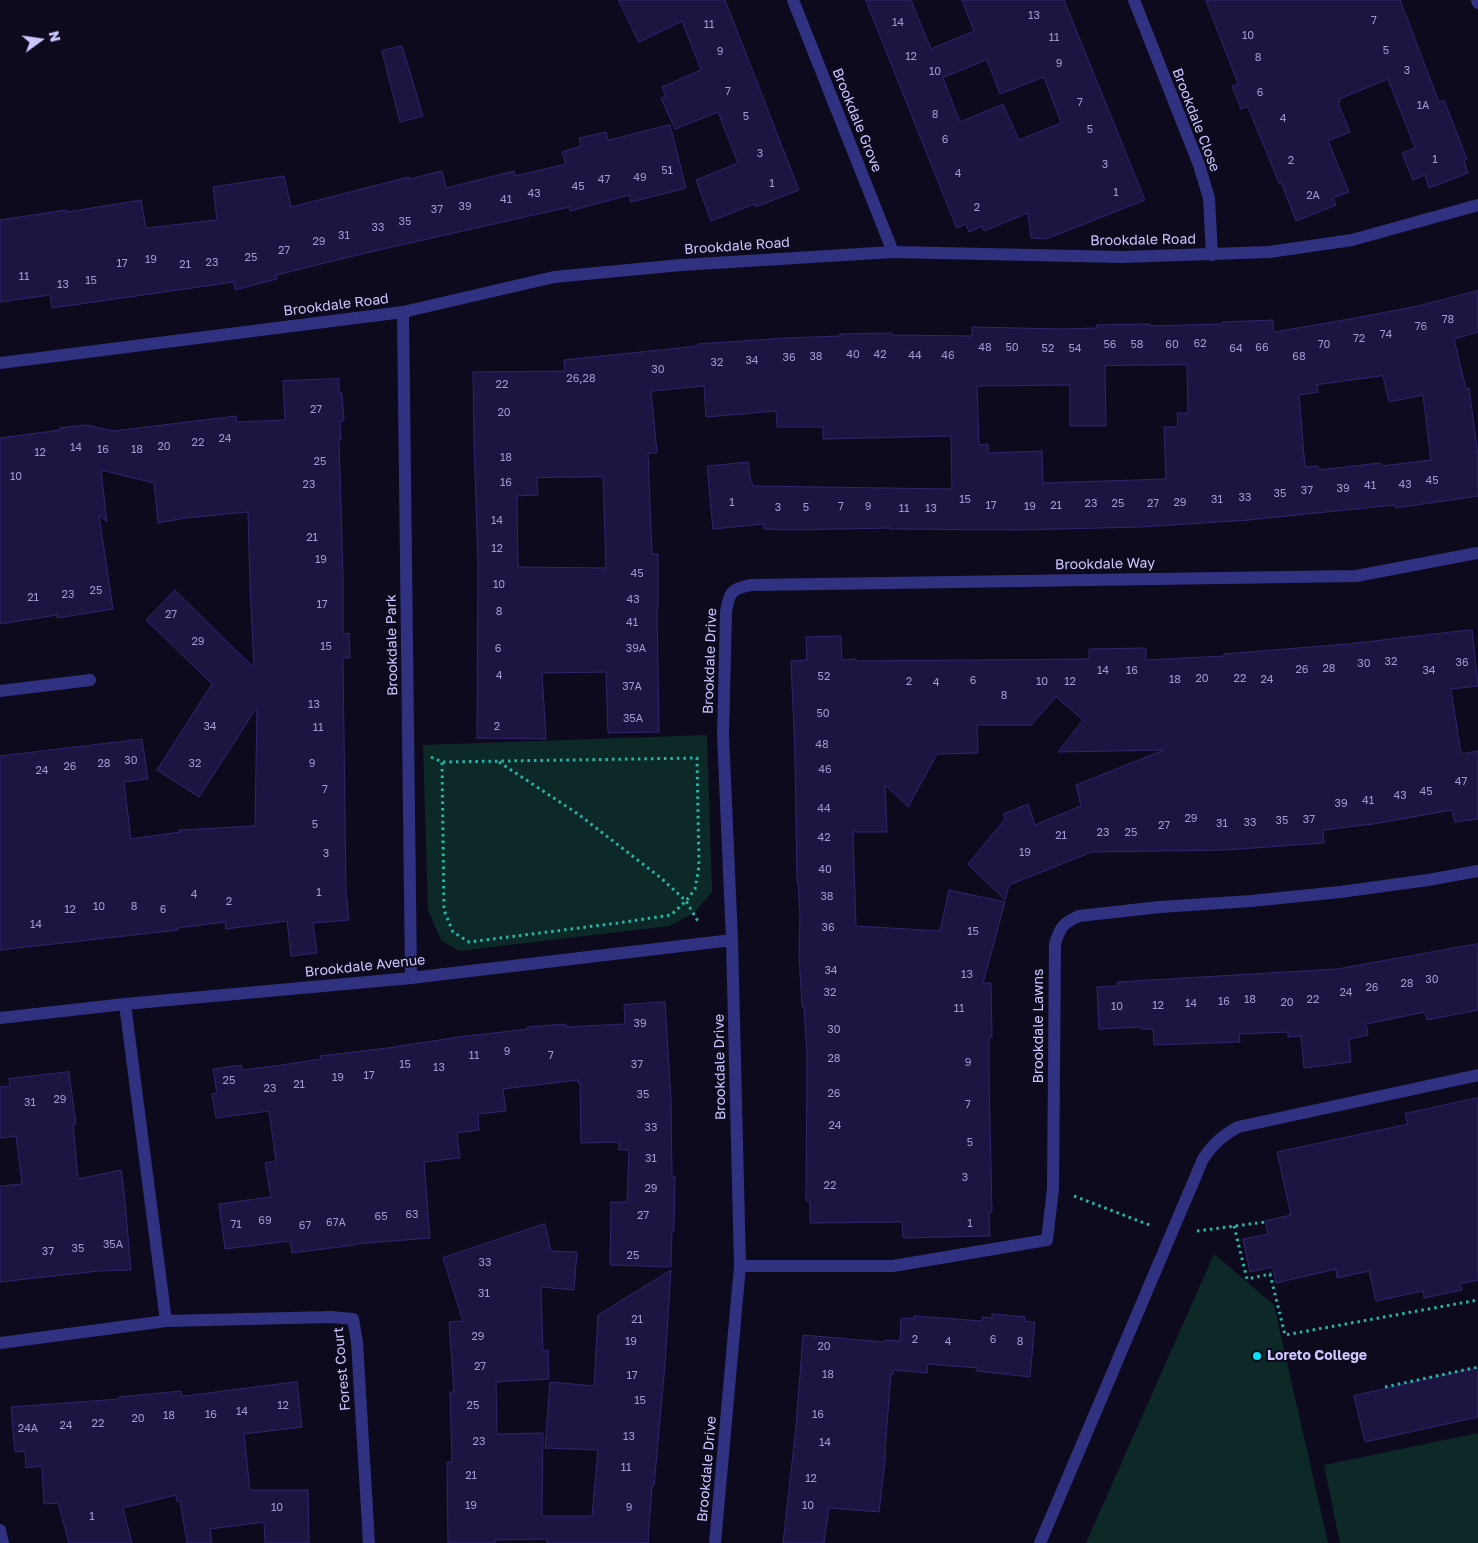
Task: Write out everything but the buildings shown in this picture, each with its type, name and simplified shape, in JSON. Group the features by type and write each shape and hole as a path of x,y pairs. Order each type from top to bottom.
{"street":[{"name":"Brookdale Grove","path":"793,0 893,252"},
{"name":"Brookdale Close","path":"1134,0 1199,165 1209,198 1212,254"},
{"name":"Brookdale Road","path":"0,363 403,312 554,277 681,264 893,252 1122,257 1269,252 1352,240 1478,205"},
{"name":"Brookdale Park","path":"403,312 411,978"},
{"name":"Brookdale Way","path":"732,590 741,586 762,584 1356,576 1478,553"},
{"name":"Brookdale Drive","path":"715,1543 740,1266 732,940 723,735 726,612 732,590"},
{"path":"0,690 90,680"},
{"name":"Brookdale Lawns","path":"740,1266 893,1266 1046,1240 1053,1189 1055,944 1059,929 1067,921 1079,916 1160,907 1251,901 1340,892 1478,871"},
{"name":"Brookdale Avenue","path":"0,1018 125,1004 411,978 732,940"},
{"path":"125,1004 166,1321"},
{"path":"1040,1543 1203,1159 1222,1136 1238,1127 1478,1075"},
{"name":"Forest Court","path":"0,1343 166,1321 331,1317 353,1319 357,1342 369,1543"},
{"path":"0,1530 3,1543"}],"path":[{"path":"409,745 442,762 697,758 699,866 695,889 686,901 671,915 469,942 453,932 444,910 442,762"},
{"path":"498,762 578,814 660,878 686,901 710,942"},
{"path":"1234,1226 1247,1279 1270,1274 1285,1335 1478,1300"},
{"path":"1385,1387 1478,1367"}],"green space":[{"path":"707,735 712,892 694,913 669,926 459,951 441,940 428,910 423,745"},
{"path":"1214,1254 1274,1305 1328,1543 1086,1543"},
{"path":"1478,1433 1478,1543 1340,1543 1324,1465"}],"place":[{"name":"Loreto College","path":"1257,1356"}]}
